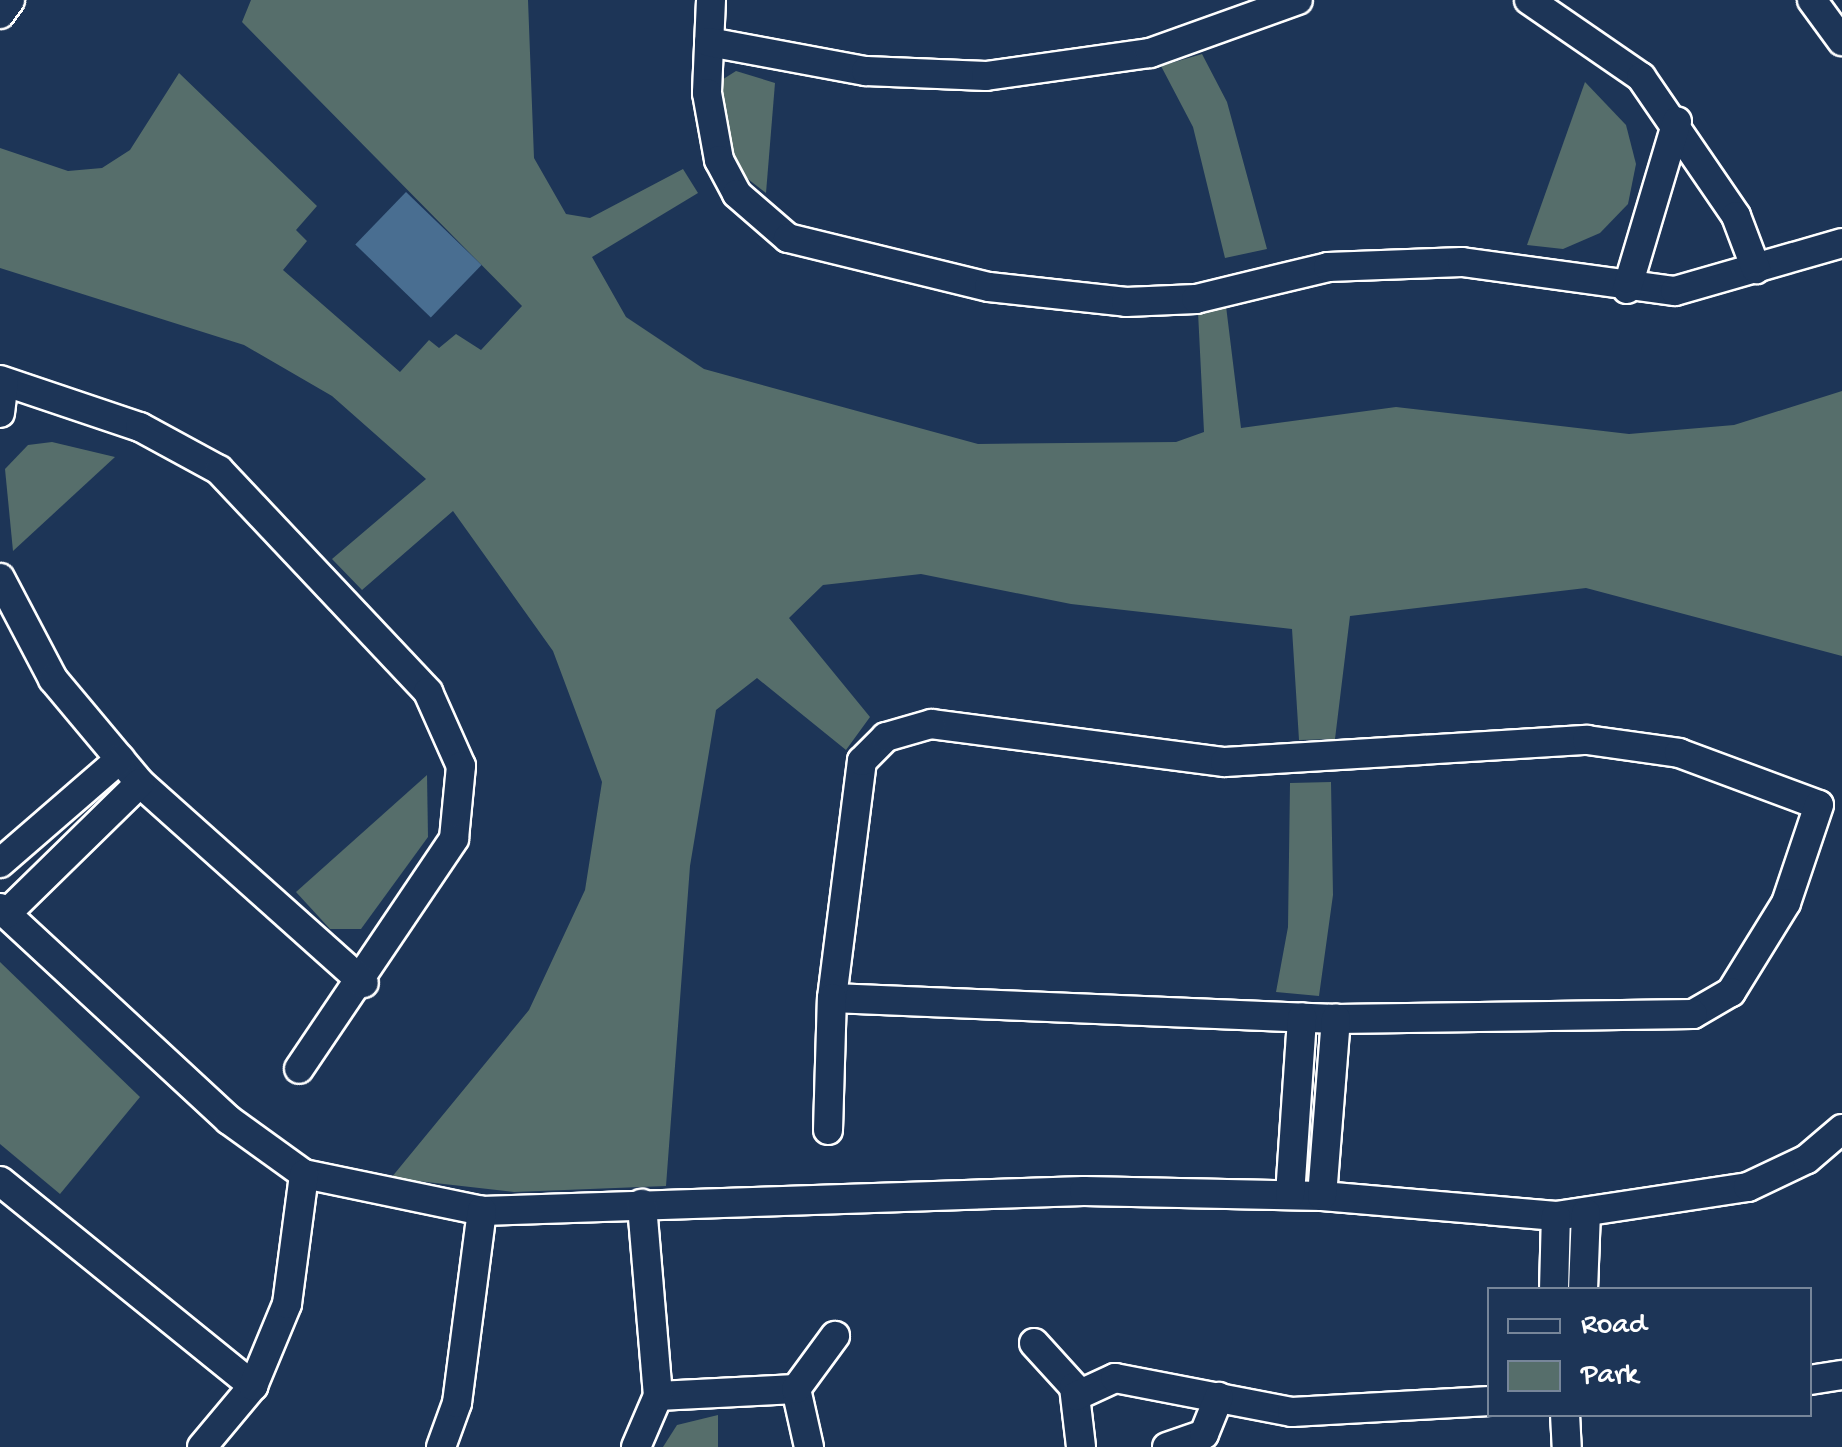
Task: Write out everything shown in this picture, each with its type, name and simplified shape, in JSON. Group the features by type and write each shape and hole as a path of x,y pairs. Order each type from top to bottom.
{"street":[{"path":"0,14 10,0"},
{"path":"711,0 709,42 719,160 737,194 788,238 989,287 1126,302 1196,299 1328,267 1462,262 1627,288 1674,290 1842,244"},
{"path":"1529,0 1641,77 1677,121 1736,216 1756,269"},
{"path":"1812,0 1842,41"},
{"path":"709,42 866,71 986,76 1150,53 1280,3"},
{"path":"1627,288 1666,185 1677,121"},
{"path":"0,413 2,381 140,426 220,470 428,692 461,766 454,838 364,983 299,1069"},
{"path":"0,578 53,680 140,783 364,983"},
{"path":"828,1130 832,998 862,762 886,737 931,724 1225,762 1588,740 1679,753 1830,809 1786,903 1731,992 1693,1014 1336,1019 832,998"},
{"path":"0,863 120,759"},
{"path":"140,783 3,911 229,1120 304,1174 482,1211 1084,1191 1322,1196 1556,1216 1748,1186 1807,1159 1842,1129"},
{"path":"1290,1195 1302,1016"},
{"path":"1322,1196 1336,1019"},
{"path":"202,1447 253,1386 287,1304 304,1174"},
{"path":"0,1181 253,1386"},
{"path":"636,1447 658,1396 642,1204"},
{"path":"442,1447 457,1403 482,1211"},
{"path":"1582,1287 1586,1213"},
{"path":"1554,1287 1556,1216"},
{"path":"809,1447 796,1389 835,1336"},
{"path":"1034,1343 1076,1396 1081,1447"},
{"path":"1812,1380 1842,1375"},
{"path":"1076,1396 1115,1378 1292,1412 1487,1401"},
{"path":"658,1396 796,1389"},
{"path":"1167,1447 1204,1434 1219,1398"},
{"path":"1566,1417 1567,1447"}],"green space":[{"path":"251,0 528,0 534,158 566,214 590,218 683,169 698,193 592,257 626,317 704,369 978,444 1176,442 1204,432 1198,312 1226,306 1241,428 1396,407 1629,434 1734,425 1842,391 1842,656 1586,588 1350,616 1335,739 1299,740 1292,629 1071,604 921,574 823,585 789,618 870,717 846,750 757,678 716,710 690,866 666,1186 514,1192 391,1178 529,1010 585,890 602,782 553,651 453,511 362,590 332,559 426,479 332,396 244,345 0,268 0,148 68,171 102,168 130,150 179,73 317,206 296,230 307,241 283,270 400,372 429,340 439,348 456,334 481,350 522,306 242,22"},
{"path":"1202,54 1227,102 1267,249 1225,258 1193,127 1161,66"},
{"path":"736,71 775,83 766,193 735,169 717,83"},
{"path":"1585,82 1626,125 1636,164 1628,204 1600,233 1563,249 1527,245"},
{"path":"52,442 115,457 13,551 5,469 28,445"},
{"path":"427,775 428,837 361,929 330,929 296,892"},
{"path":"1331,782 1333,895 1319,996 1276,992 1288,927 1290,783"},
{"path":"0,962 140,1097 60,1194 0,1144"},
{"path":"718,1415 718,1447 663,1447 677,1425"}],"water":[{"path":"406,192 482,265 431,317 355,245"}]}
